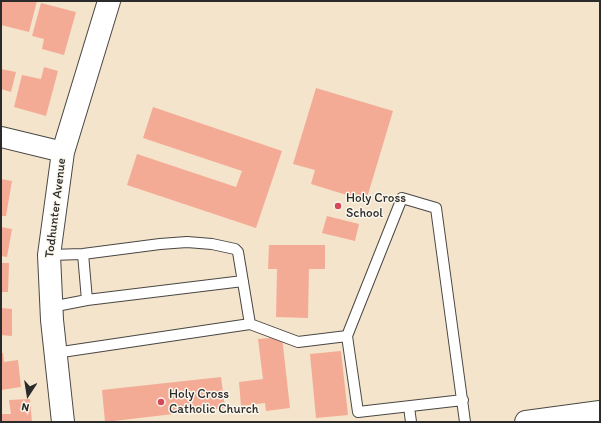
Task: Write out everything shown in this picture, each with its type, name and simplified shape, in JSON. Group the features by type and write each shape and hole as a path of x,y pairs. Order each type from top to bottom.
{"street":[{"name":"Todhunter Avenue","path":"63,422 51,307 49,255 63,152 109,1"},
{"path":"1,136 63,152"},
{"path":"526,422 600,412"}],"lane":[{"path":"462,400 358,412 347,336 402,198 436,208 465,422"},
{"path":"49,255 83,254 187,242 212,244 235,249 238,252 250,324"},
{"path":"83,254 87,300"},
{"path":"51,307 87,300 243,282"},
{"path":"55,353 250,324 298,342 347,336"},
{"path":"409,407 411,422"}],"building":[{"path":"1,1 37,1 29,32 1,25"},
{"path":"41,3 76,12 64,55 42,49 44,39 32,36"},
{"path":"44,67 58,71 46,116 14,107 22,75 41,79"},
{"path":"1,69 16,72 11,92 1,89"},
{"path":"316,88 393,111 366,201 311,184 315,170 293,164"},
{"path":"153,107 282,151 256,228 127,185 137,154 236,187 242,171 143,138"},
{"path":"1,179 12,181 6,216 1,216"},
{"path":"327,216 359,224 355,241 322,233"},
{"path":"1,227 12,229 7,257 1,256"},
{"path":"269,245 325,245 325,269 309,269 308,318 276,317 277,269 268,269"},
{"path":"1,263 9,263 8,292 1,292"},
{"path":"1,308 12,309 12,336 1,335"},
{"path":"282,337 290,408 266,411 265,403 241,406 239,382 263,379 258,339"},
{"path":"341,351 348,415 316,418 310,354"},
{"path":"1,353 3,353 4,362 18,360 21,387 1,390"},
{"path":"221,377 225,408 105,422 102,390"},
{"path":"30,399 32,422 1,422 1,414 11,414 9,400"}],"place":[{"name":"Holy Cross School","path":"338,206"},
{"name":"Holy Cross Catholic Church","path":"161,402"}]}
